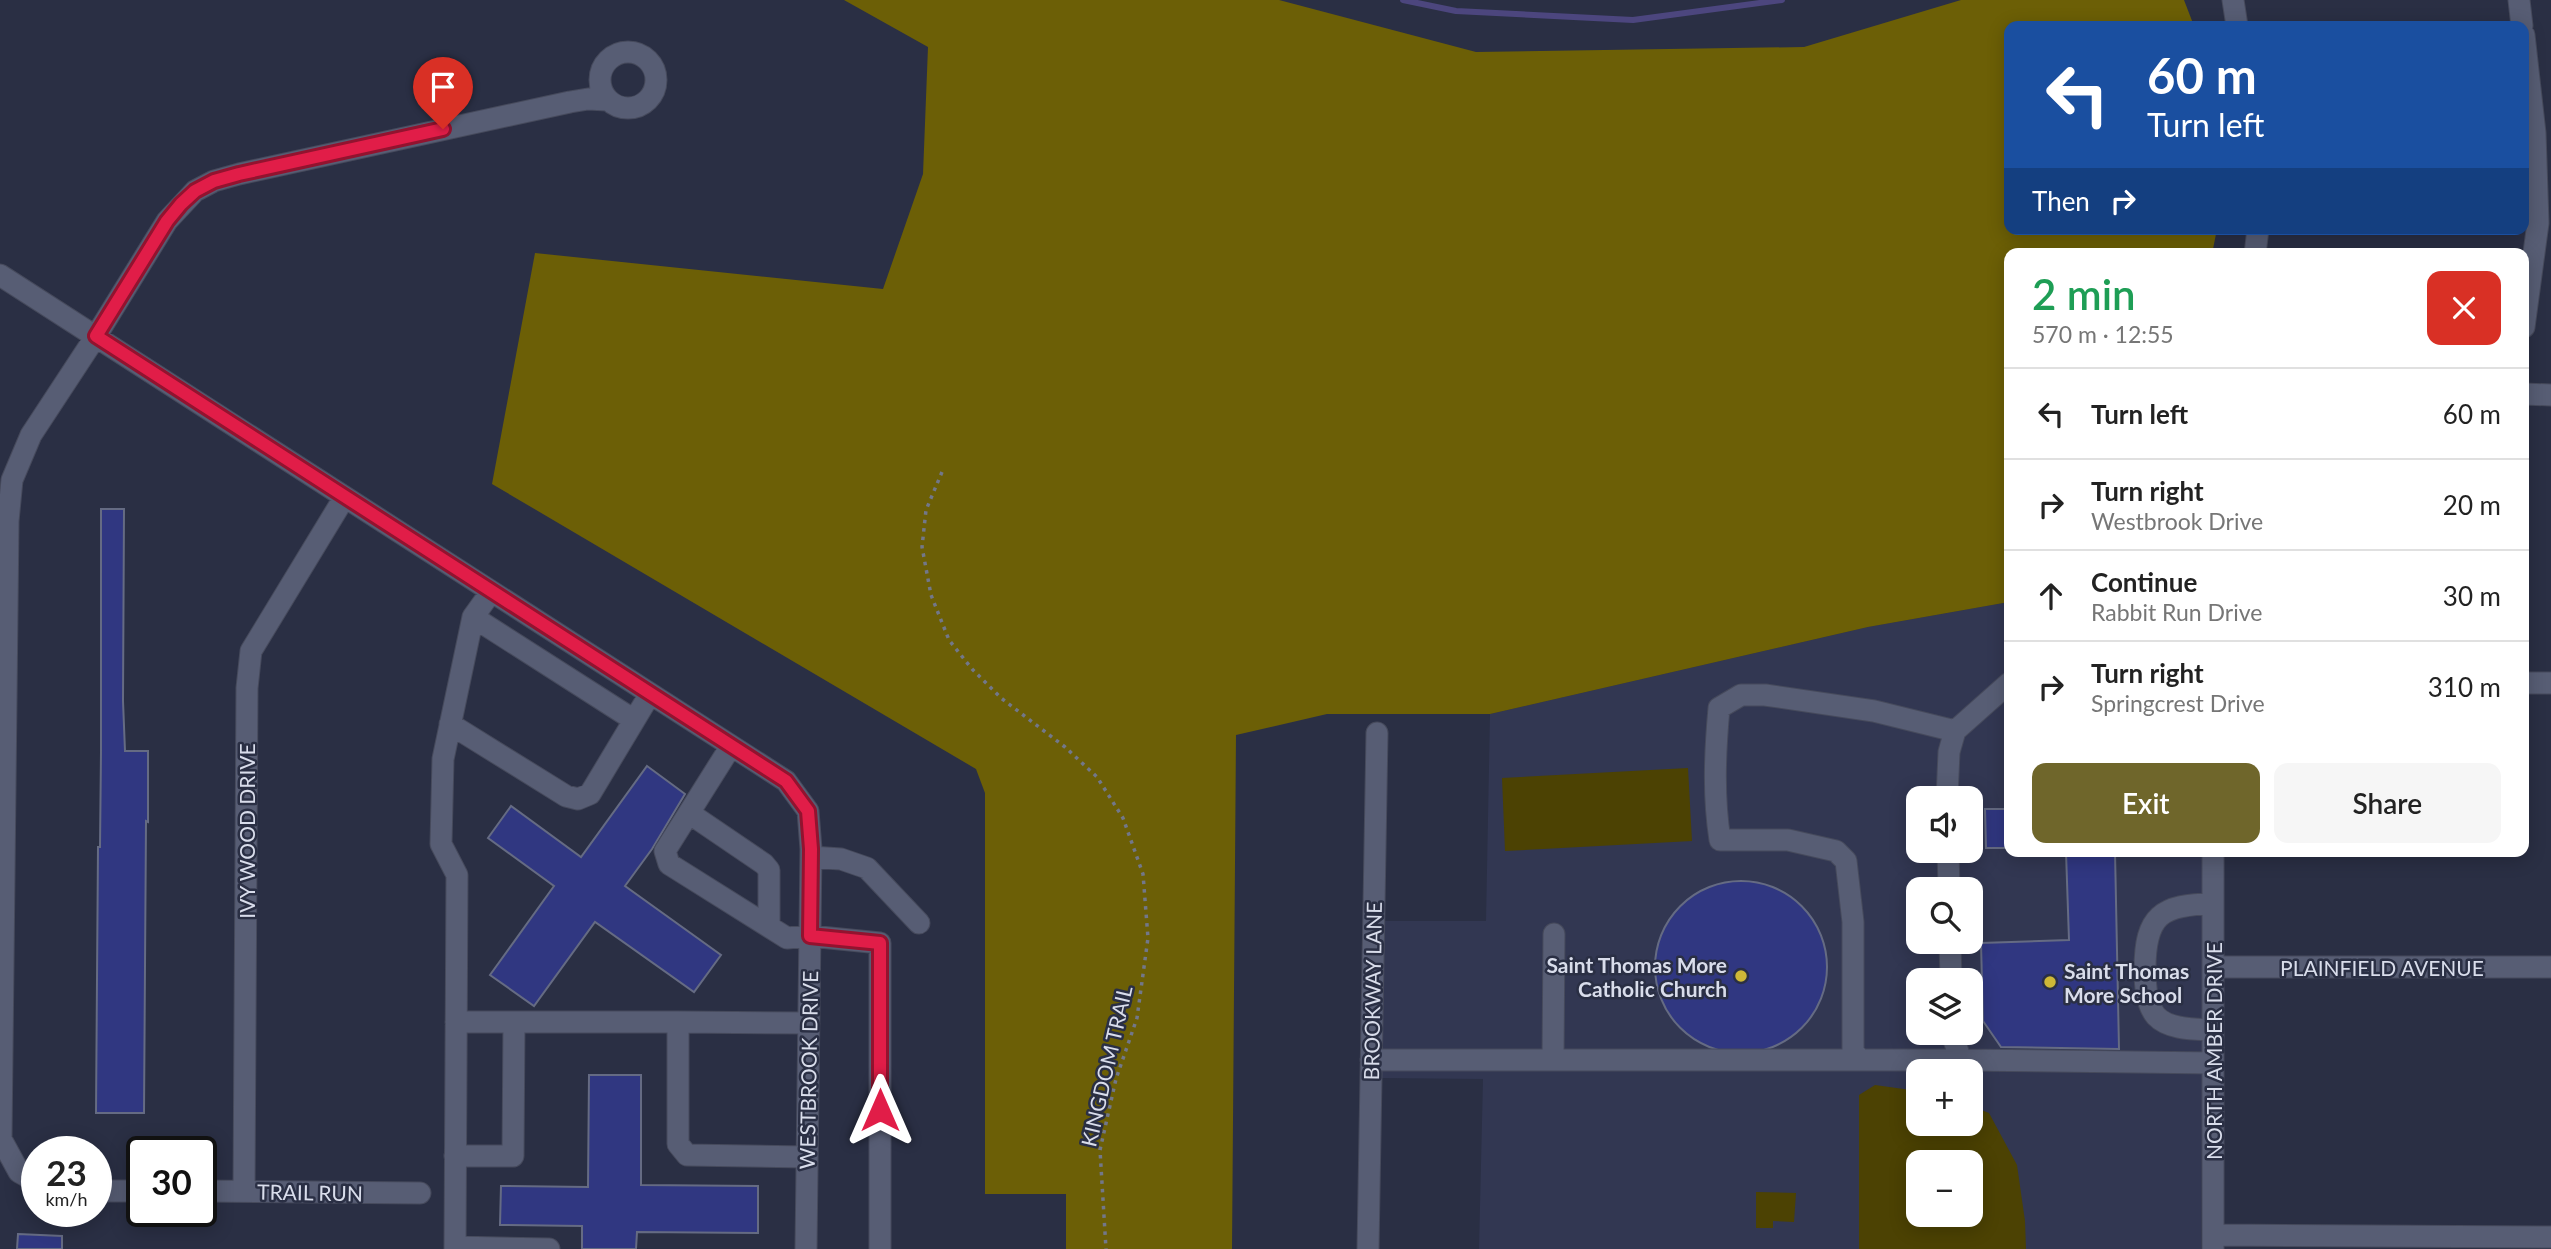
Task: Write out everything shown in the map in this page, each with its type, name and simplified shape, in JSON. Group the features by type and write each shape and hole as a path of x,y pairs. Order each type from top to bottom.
{"street":[{"path":"2233,0 2236,21"},
{"path":"2519,0 2521,21"},
{"path":"2529,76 2536,134 2538,223 2529,290"},
{"path":"21,1173 1,1139 8,521 12,480 31,435 167,221 195,191 214,181 252,171 570,102 607,100"},
{"name":"WESTBROOK DRIVE","path":"0,275 786,781 808,811 811,853 806,1249"},
{"path":"2529,394 2551,395"},
{"name":"IVY WOOD DRIVE","path":"244,1191 247,688 251,651 344,498"},
{"path":"491,592 473,617 443,759 441,844 457,875 455,1248 549,1249"},
{"path":"473,617 634,720"},
{"path":"2529,683 2551,683"},
{"path":"1948,786 1949,752 1955,731 2004,687"},
{"path":"450,724 566,796 578,799 590,794 650,694"},
{"path":"1860,1060 1853,1051 1853,922 1846,861 1836,851 1788,840 1720,840 1716,813 1716,739 1719,708 1741,695 1765,695 1874,711 1955,731"},
{"name":"BROOKWAY LANE","path":"1368,1249 1377,733"},
{"path":"731,746 665,851 669,864 787,938 810,936 880,943 880,1249"},
{"path":"689,813 769,870 769,926"},
{"path":"811,853 867,868 919,923"},
{"name":"NORTH AMBER DRIVE","path":"2213,857 2213,1242"},
{"path":"2213,904 2183,904 2154,921 2147,940 2145,976 2146,991 2157,1016 2165,1022 2186,1028 2213,1030"},
{"path":"1553,1060 1554,933"},
{"name":"PLAINFIELD AVENUE","path":"2213,967 2551,967"},
{"path":"456,1022 809,1023"},
{"path":"455,1156 513,1156 514,1022"},
{"path":"678,1022 678,1144 681,1150 687,1155 807,1157"},
{"path":"1371,1060 1906,1060"},
{"path":"1983,1060 2213,1063"},
{"name":"TRAIL RUN","path":"217,1191 420,1193"},
{"path":"2213,1242 2551,1237"}],"path":[{"name":"KINGDOM TRAIL","path":"943,472 926,510 922,547 931,595 948,640 1001,698 1065,747 1097,777 1123,818 1143,874 1148,938 1136,1018 1116,1079 1100,1150 1106,1249"}],"shaded area":[{"path":"844,0 1279,0 1476,52 1804,47 1961,0 2184,0 2192,21 2004,21 2004,235 2216,235 2213,248 2004,248 2004,603 1868,627 1490,714 1327,714 1236,735 1232,1249 1066,1249 1066,1194 985,1194 985,793 976,769 492,484 535,253 883,289 923,174 928,47"},
{"path":"2004,603 2004,857 2204,857 2201,1249 1479,1249 1483,1079 1381,1078 1384,921 1486,921 1490,714 1868,627"},
{"path":"1688,768 1692,841 1505,851 1502,778"},
{"path":"1875,1085 1906,1089 1906,1136 1983,1136 1983,1111 1989,1113 2017,1165 2026,1249 1859,1249 1859,1095"},
{"path":"1756,1192 1796,1193 1794,1222 1773,1221 1773,1228 1756,1228"}],"building":[{"path":"101,509 124,509 125,751 148,751 144,1113 96,1113"},
{"path":"647,766 685,794 652,849 625,886 721,955 694,992 595,922 534,1006 490,975 554,886 488,838 511,806 581,857"},
{"path":"1985,809 2004,809 2004,848 1986,848"},
{"name":"Saint Thomas More School","path":"2066,857 2115,857 2119,1049 2001,1047 1983,1021 1983,943 2069,940"},
{"name":"Saint Thomas More Catholic Church","path":"1741,881 1774,888 1802,906 1820,934 1827,967 1820,1000 1802,1028 1774,1046 1741,1053 1708,1046 1680,1028 1662,1000 1655,967 1662,934 1680,906 1708,888"},
{"path":"589,1075 641,1075 641,1185 758,1186 758,1233 637,1232 636,1249 582,1249 582,1226 500,1225 501,1186 588,1187"},
{"path":"18,1234 62,1236 62,1249 17,1249"}],"waterway":[{"path":"1403,0 1456,11 1633,20 1782,0"}],"place":[{"name":"Saint Thomas More Catholic Church","path":"1741,976"},
{"name":"Saint Thomas More School","path":"2050,982"}],"route":[{"path":"443,129 239,174 214,181 195,191 167,221 96,336 786,781 808,811 811,849 810,936 880,943 880,1110"}]}
